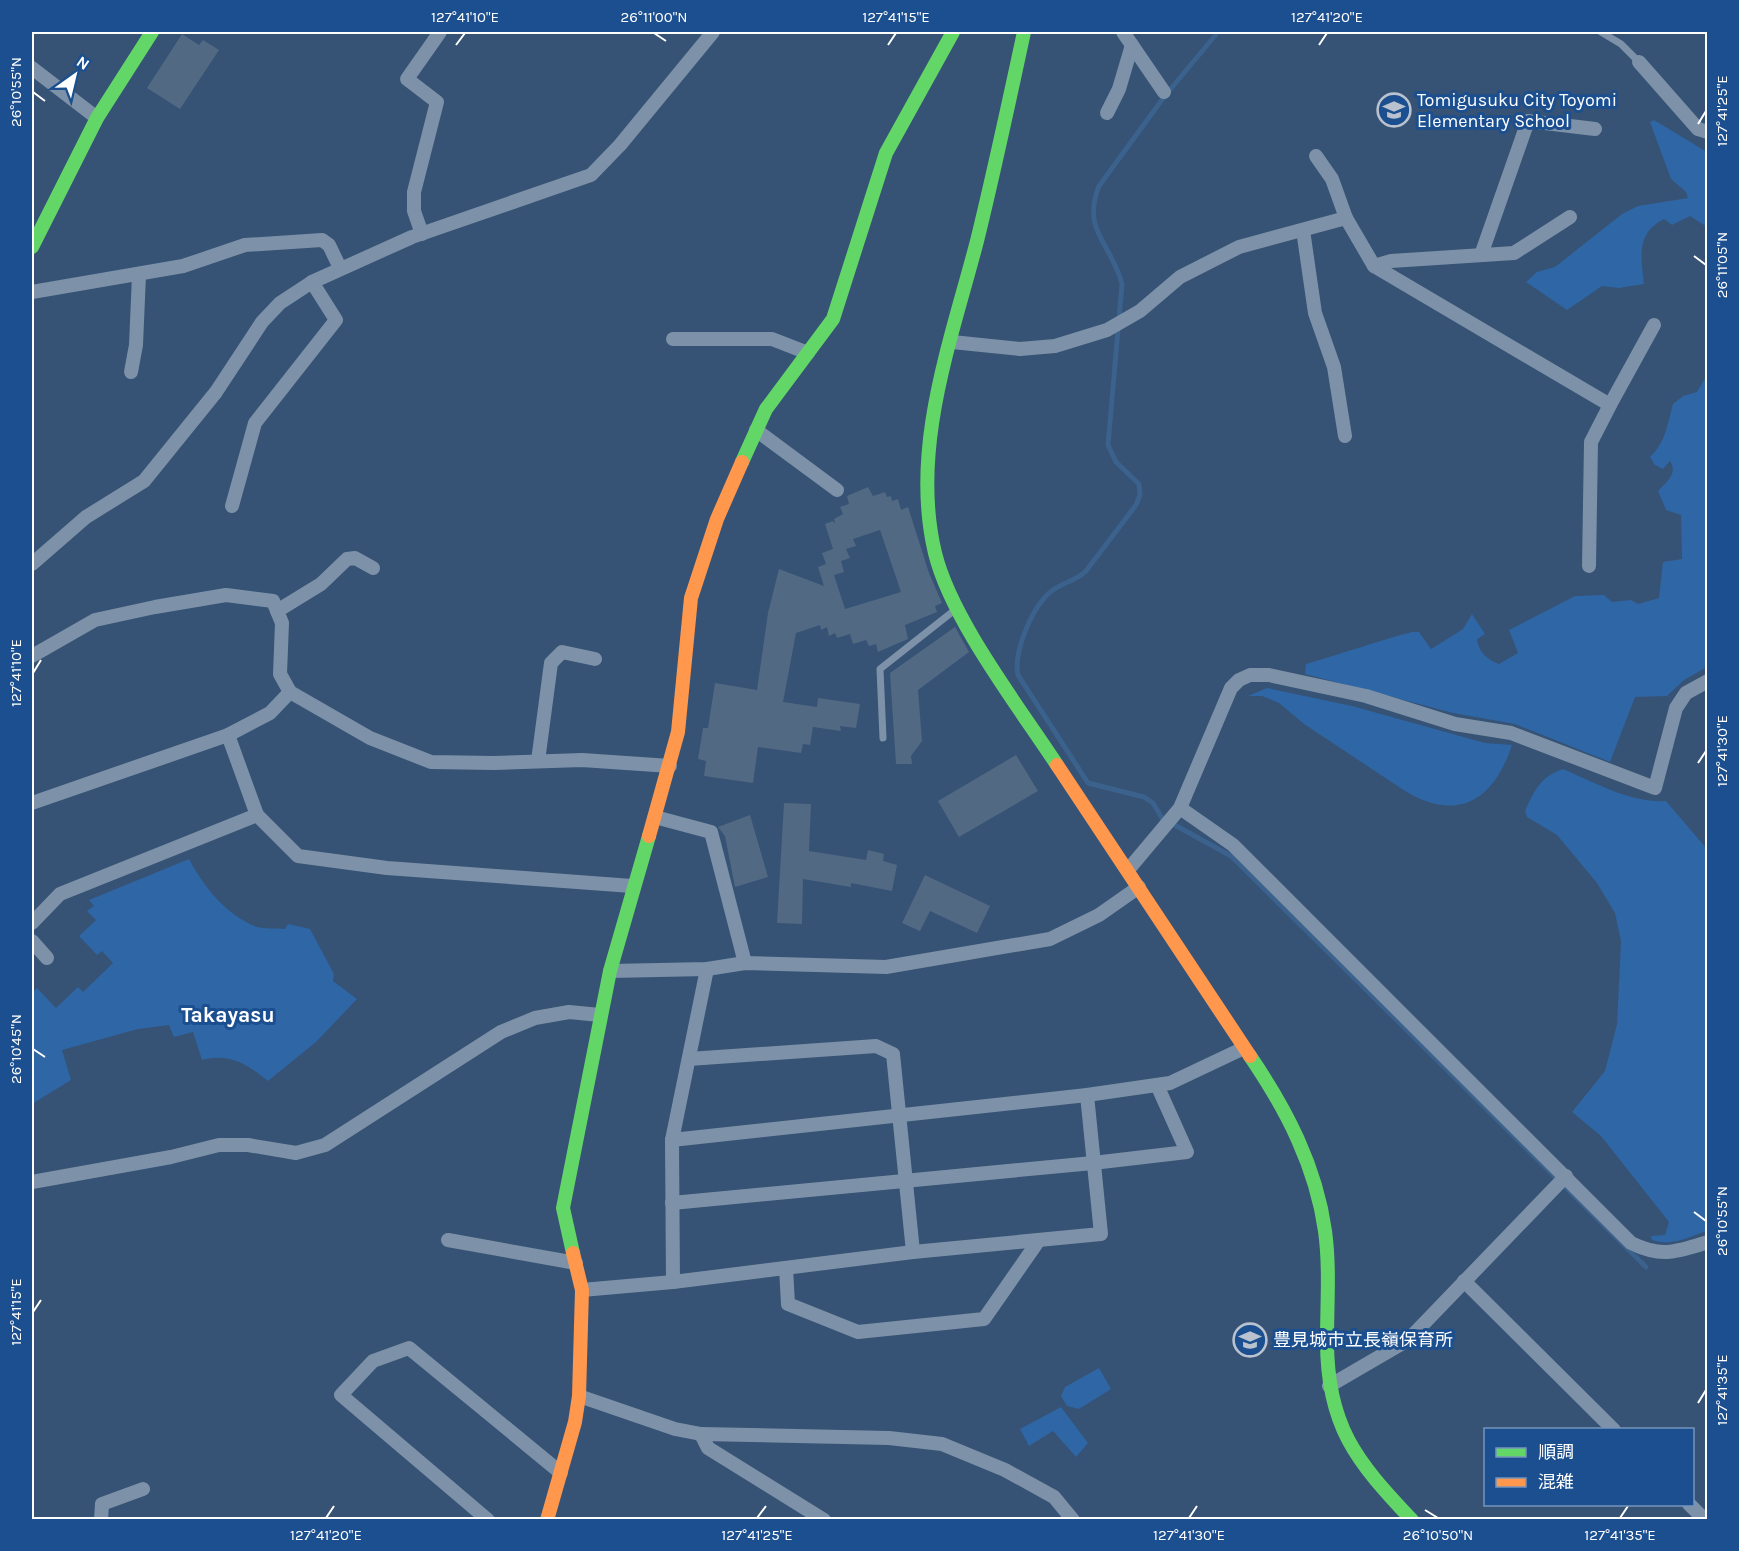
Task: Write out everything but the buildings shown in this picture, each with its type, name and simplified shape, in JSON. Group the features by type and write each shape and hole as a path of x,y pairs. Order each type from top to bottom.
{"street":[{"path":"32,247 98,118 152,32"},
{"path":"422,234 414,211 414,192 437,102 407,79 440,32"},
{"path":"32,564 86,517 144,482 216,392 262,322 280,303 312,282 340,268 422,234 591,175 620,145 713,32"},
{"path":"547,1520 561,1473 579,1396 582,1290 563,1208 610,971 678,732 691,598 717,519 766,409 833,319 886,153 953,32"},
{"path":"1024,32 995,170 935,411 927,484 929,519 935,554 958,608 999,678 1278,1097 1299,1137 1323,1215 1328,1262 1326,1365 1329,1386 1342,1430 1365,1469 1412,1520"},
{"path":"1123,32 1164,92"},
{"path":"1107,113 1119,89 1132,45"},
{"path":"1639,62 1698,129 1707,132"},
{"path":"32,68 98,118"},
{"path":"1481,255 1528,121 1595,129"},
{"path":"1316,156 1332,179 1346,218 1374,266 1610,405"},
{"path":"1374,266 1391,261 1514,253 1570,217"},
{"path":"952,342 1020,349 1055,346 1107,330 1140,311 1180,277 1239,247 1346,218"},
{"path":"1303,230 1315,314 1334,367 1345,436"},
{"path":"32,292 183,266 245,245 322,240 329,244 340,268"},
{"path":"131,372 136,345 139,275"},
{"path":"232,506 255,423 336,320 312,282"},
{"path":"1588,566 1591,442 1654,325"},
{"path":"673,339 772,339 808,353"},
{"path":"756,430 837,490"},
{"path":"277,611 321,584 347,559 355,558 373,568"},
{"path":"32,656 95,620 226,595 273,601 282,623 280,674 290,692 370,738 431,762 582,760 670,766"},
{"path":"538,761 551,663 562,652 595,659"},
{"path":"1128,870 1180,808 1231,688 1239,680 1250,675 1269,675 1366,696 1455,724 1511,733 1655,788 1676,708 1686,693 1707,681"},
{"path":"32,800 228,735 270,713 290,692"},
{"path":"228,735 257,814 298,856 387,868 633,886"},
{"path":"1180,808 1233,846 1631,1243 1650,1252 1672,1253 1707,1242"},
{"path":"32,923 60,894 257,814"},
{"path":"655,817 711,832 745,963"},
{"path":"610,971 707,969 745,963 886,967 1050,939 1100,915 1139,887"},
{"path":"32,941 47,958"},
{"path":"673,1282 672,1140 707,969"},
{"path":"32,1182 219,1145 248,1145 296,1153 324,1145 501,1032 535,1018 569,1011 600,1015"},
{"path":"689,1059 876,1046 893,1054 913,1252"},
{"path":"672,1140 1087,1095 1170,1083 1244,1048"},
{"path":"672,1203 1187,1152 1157,1085"},
{"path":"582,1290 673,1282 913,1252 1101,1234 1087,1095"},
{"path":"1329,1386 1408,1340 1566,1176"},
{"path":"448,1240 576,1263"},
{"path":"786,1268 788,1304 858,1332 984,1319 1038,1240"},
{"path":"1464,1281 1612,1428"},
{"path":"488,1520 340,1395 373,1361 409,1348 561,1473"},
{"path":"579,1396 675,1429 701,1434 889,1438 942,1444 1005,1470 1054,1497 1074,1520"},
{"path":"701,1434 708,1448 824,1520"},
{"path":"101,1520 102,1504 143,1489"},
{"path":"1691,1506 1705,1520"}],"lane":[{"path":"1601,32 1621,44 1639,62"},
{"path":"883,738 880,669 958,608"}],"shaded area":[{"path":"1654,120 1707,152 1707,227 1690,216 1672,225 1664,219 1649,231 1642,247 1644,284 1619,288 1602,286 1567,310 1526,282 1537,272 1555,267 1622,214 1638,206 1688,198 1686,192 1671,179 1650,122"},
{"path":"1707,375 1707,667 1684,680 1667,696 1635,697 1610,762 1515,724 1453,713 1305,674 1306,664 1412,632 1419,632 1431,649 1463,629 1472,614 1485,634 1477,639 1479,648 1487,658 1499,664 1518,653 1509,630 1575,596 1604,595 1612,602 1631,600 1638,604 1659,598 1663,562 1682,559 1681,515 1666,510 1658,491 1672,474 1670,461 1663,469 1655,465 1650,457 1663,439 1673,404 1683,396 1697,392"},
{"path":"1267,688 1352,706 1485,743 1512,745 1495,780 1484,792 1472,801 1457,805 1442,805 1405,791 1304,724 1279,703 1262,696 1248,696"},
{"path":"1563,769 1626,795 1639,799 1666,801 1707,849 1707,1231 1680,1240 1659,1242 1652,1240 1651,1236 1665,1235 1669,1222 1601,1136 1572,1112 1605,1071 1617,1024 1621,941 1615,913 1597,883 1557,835 1527,817 1525,811 1539,785 1555,772"},
{"path":"189,859 217,899 246,922 263,928 285,929 288,924 310,929 334,974 333,981 357,999 316,1042 268,1081 245,1065 229,1059 202,1060 193,1032 174,1037 169,1025 138,1029 62,1050 71,1080 32,1104 32,993 37,988 56,1008 78,987 83,992 113,963 102,951 97,955 79,936 96,920 87,911 94,906 89,900"},
{"path":"1099,1368 1111,1389 1079,1409 1067,1406 1061,1396 1065,1387"},
{"path":"1061,1407 1088,1443 1076,1457 1053,1431 1029,1446 1020,1429"}],"waterway":[{"path":"1218,32 1164,97 1099,186 1094,201 1096,226 1122,284 1108,445 1116,462 1139,484 1140,495 1136,505 1086,571 1053,590 1038,606 1022,642 1017,665 1018,675 1088,783 1144,797 1153,803 1162,818 1231,856 1646,1267"}],"traffic: fast":[{"path":"32,247 97,118 152,32"},
{"path":"742,462 766,409 833,319 886,153 953,32"},
{"path":"1024,32 977,241 937,395 930,435 927,474 929,514 935,553 955,606 988,662 1057,765"},
{"path":"573,1253 563,1208 610,971 649,836"},
{"path":"1250,1056 1276,1097 1298,1139 1321,1207 1327,1258 1328,1371 1332,1397 1339,1419 1360,1460 1412,1520"}],"traffic: slow":[{"path":"649,836 678,732 691,598 717,519 742,462"},
{"path":"1057,765 1250,1056"},
{"path":"547,1520 575,1422 579,1396 582,1290 573,1253"}],"place":[{"name":"Tomigusuku City Toyomi Elementary School","path":"1394,110"},
{"name":"豊見城市立長嶺保育所","path":"1250,1340"}],"district":[{"name":"Takayasu","path":"228,1015"}]}
